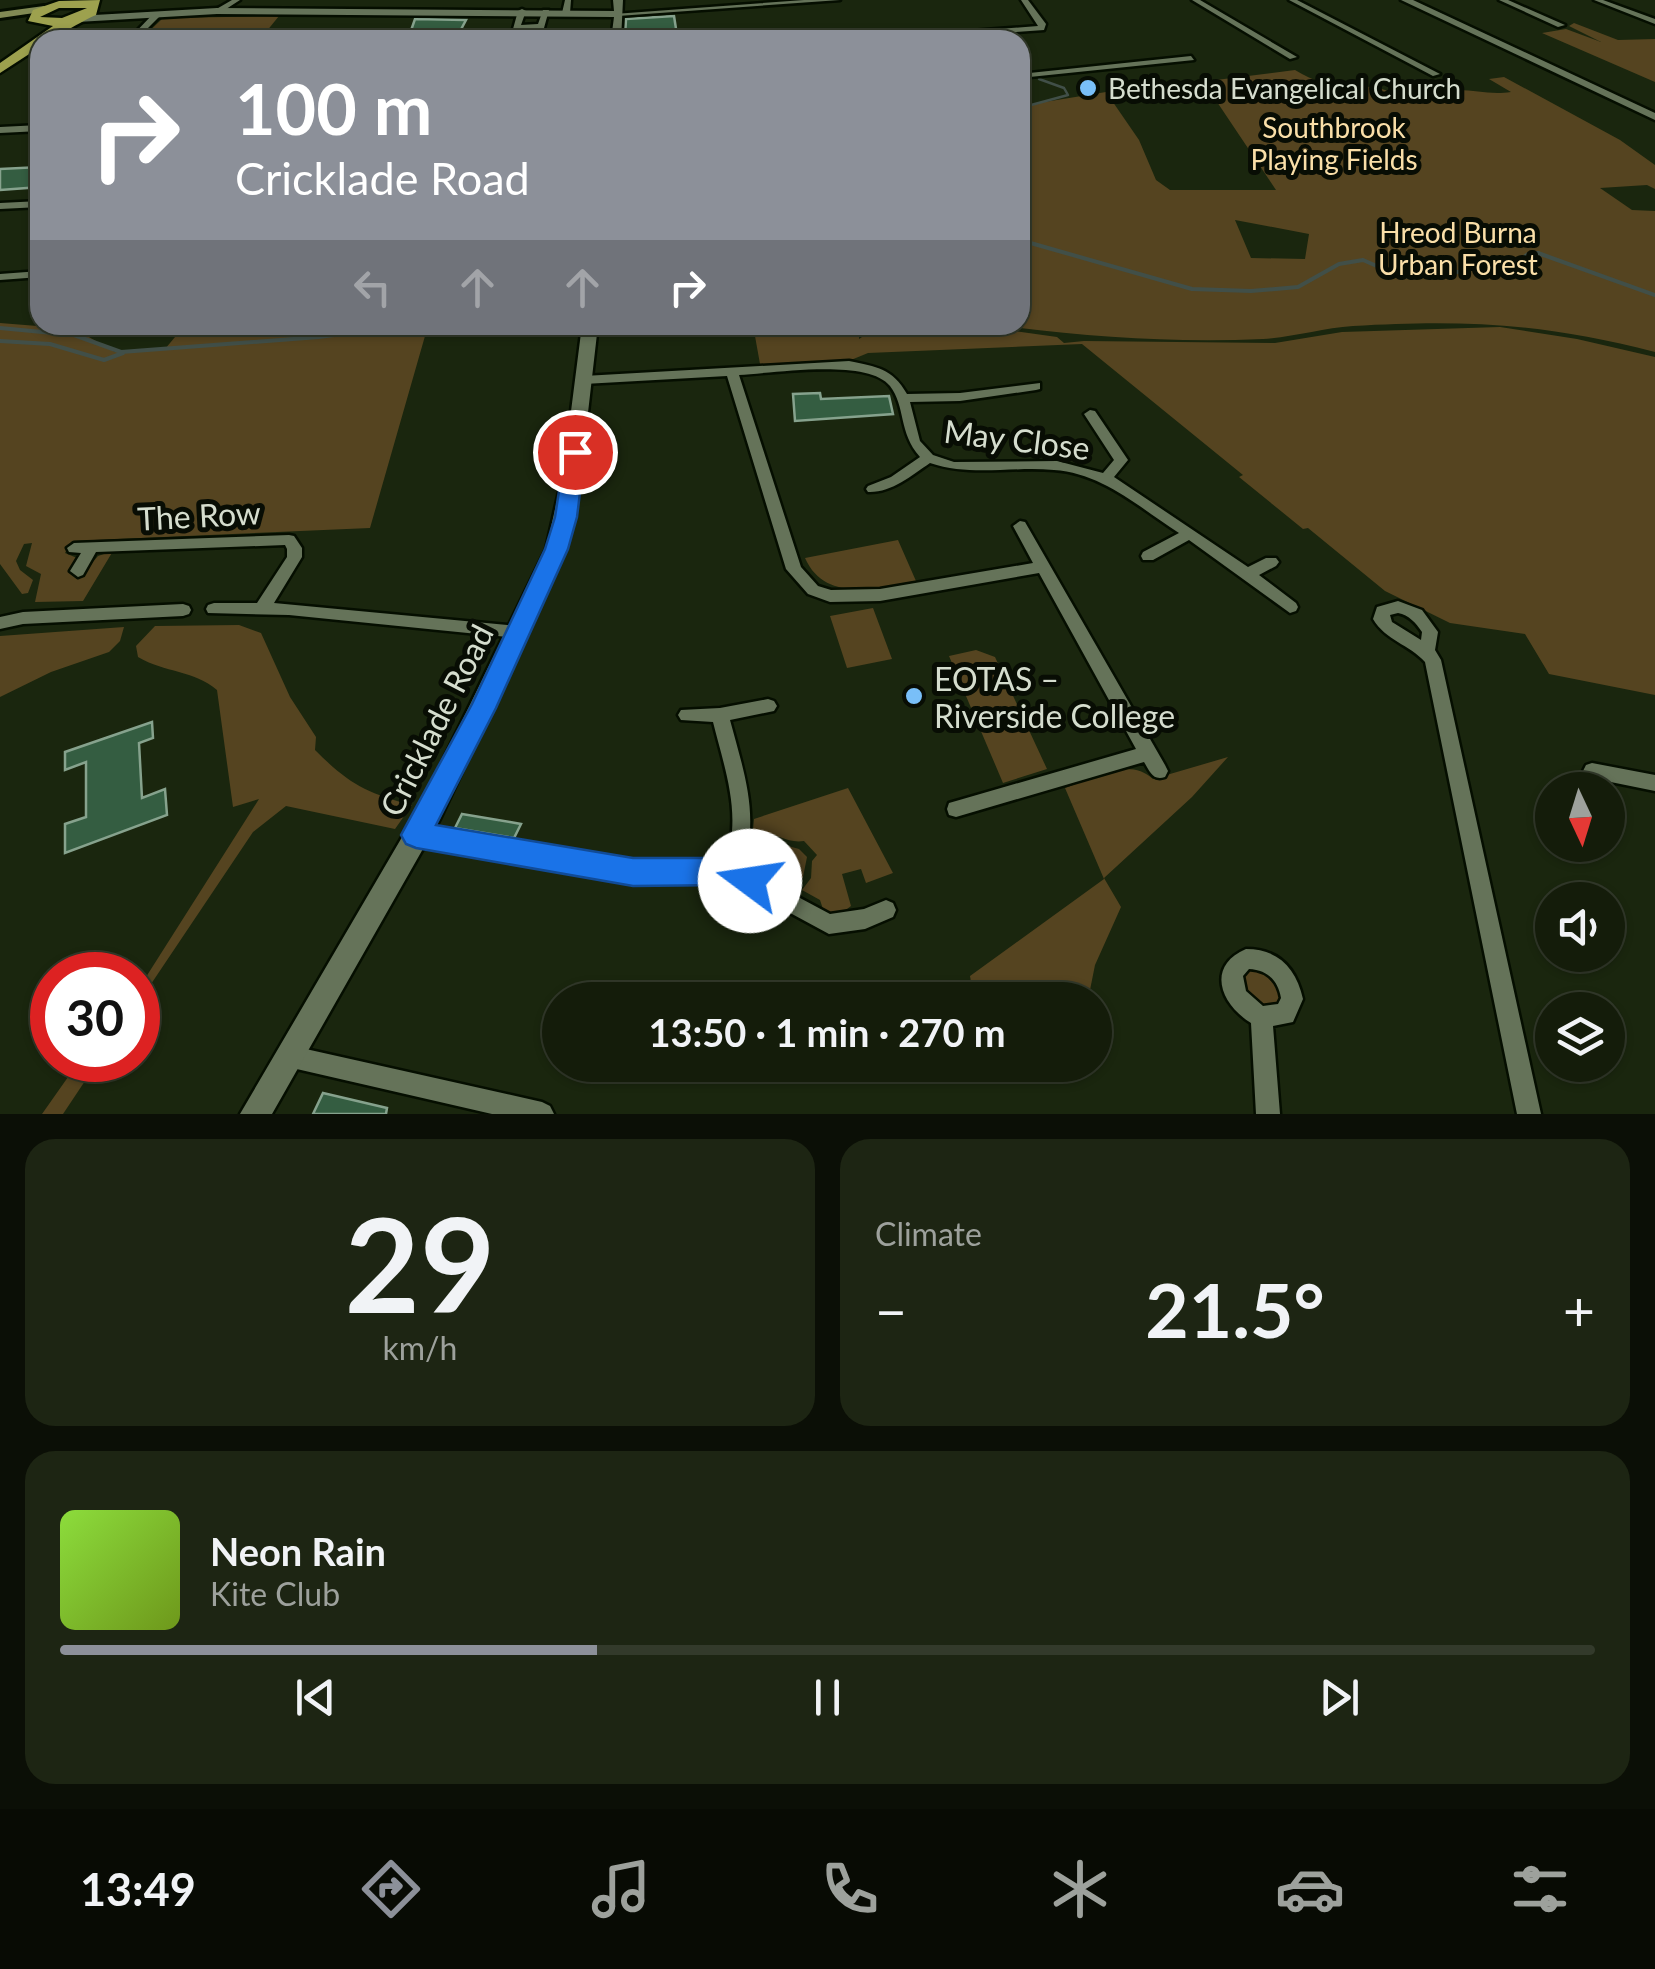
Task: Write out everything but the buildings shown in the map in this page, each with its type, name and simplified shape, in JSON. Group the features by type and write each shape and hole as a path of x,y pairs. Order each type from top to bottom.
{"main road":[{"path":"0,57 38,17 66,2 94,4 92,12 52,30"},
{"path":"0,17 74,19"},
{"path":"0,68 30,46"}],"street":[{"path":"217,12 238,0"},
{"path":"566,13 568,0"},
{"path":"617,30 618,0"},
{"path":"74,19 217,12 618,14 837,0"},
{"path":"1013,30 1040,28 1042,24 1024,0"},
{"path":"1195,0 1293,56"},
{"path":"1292,0 1430,72"},
{"path":"1406,0 1655,117"},
{"path":"1502,0 1561,25"},
{"path":"1597,0 1655,22"},
{"path":"94,4 125,15"},
{"path":"522,11 515,27 539,26 546,12"},
{"path":"142,30 157,15"},
{"path":"1030,75 1191,58"},
{"path":"0,130 30,128"},
{"path":"0,196 30,194"},
{"path":"0,206 30,204"},
{"path":"0,277 30,275"},
{"name":"Cricklade Road","path":"254,1114 452,772 564,528 589,335"},
{"name":"May Close","path":"584,380 861,366 891,379 903,398 914,442 928,458 961,466 1057,465 1106,478 1290,607"},
{"path":"732,372 794,569 813,590 830,596 880,595 1043,566"},
{"name":"May Close","path":"903,398 960,397 1036,386"},
{"name":"May Close","path":"1106,478 1120,460 1093,420 1117,426"},
{"path":"887,490 928,458"},
{"path":"1020,526 1159,771"},
{"path":"1148,556 1187,535"},
{"name":"The Row","path":"74,548 289,540 295,548 294,557 263,607"},
{"name":"The Row","path":"78,571 92,547"},
{"path":"1248,574 1271,562"},
{"path":"214,609 263,607 518,632"},
{"path":"0,623 23,618 182,610"},
{"path":"0,611 23,618"},
{"path":"1427,650 1437,679 1529,1114"},
{"path":"686,715 720,715 768,706"},
{"path":"720,715 743,821 741,850 731,872"},
{"path":"956,809 1148,753"},
{"path":"1592,771 1655,784"},
{"path":"416,835 633,872 731,872 828,924 851,922 886,910"},
{"path":"1261,1017 1268,1114"},
{"path":"288,1056 542,1114"}],"green space":[{"path":"279,16 268,30 150,30 163,18"},
{"path":"1574,23 1618,40 1655,39 1655,82 1542,33 1566,29 1601,42 1569,26"},
{"path":"1295,70 1337,87 1372,87 1427,97 1453,90 1511,92 1489,79 1504,77 1620,140 1655,165 1655,189 1647,185 1600,188 1632,210 1655,211 1655,352 1577,335 1470,324 1353,326 1263,339 1197,340 1030,329 1030,104 1106,92 1139,140 1156,180 1170,190 1276,190 1207,87 1220,87 1216,80","holes":["1235,220 1309,234 1305,259 1251,258"]},
{"path":"0,323 30,325 30,335 85,335 115,352 165,349 177,335 432,335 425,336 370,528 72,541 65,553 77,558 69,573 83,573 98,556 113,551 83,601 35,602 41,574 26,566 32,543 24,544 16,561 20,570 33,580 28,593 22,594 0,564"},
{"path":"1500,327 1655,357 1655,695 1549,674 1525,634 1450,623 1385,591 1239,477 1243,475 1082,344 868,353 851,360 760,364 755,335 859,335 859,339 865,335 1030,333 1057,337 1064,343 1275,343 1342,332"},
{"path":"898,540 916,581 869,589 838,587 825,582 805,558"},
{"path":"873,608 892,659 847,668 830,616"},
{"path":"239,625 261,633 290,697 316,737 315,750 359,786 412,805 395,829 286,806 253,832 160,971 160,955 259,799 233,807 217,690 199,679 138,657 136,646 155,626"},
{"path":"124,627 120,641 109,652 51,672 0,697 0,636"},
{"path":"976,650 995,657 1047,769 1003,783 949,656"},
{"path":"1228,757 1192,797 1104,878 1121,907 1095,965 1092,982 971,982 970,976 1104,879 1065,788 1122,769 1143,772 1153,779"},
{"path":"848,788 893,873 866,883 861,869 842,874 851,906 839,915 824,912 820,900 802,890 811,878 812,861 817,855 804,841 753,830 754,819"},
{"path":"752,836 799,849 807,857 803,877 796,887 761,868 757,852 750,852"},
{"path":"1255,967 1274,975 1283,996 1277,1006 1262,1008 1245,995 1243,974"},
{"path":"65,1082 84,1082 63,1114 42,1114"}],"waterway":[{"path":"1030,105 1068,95 1064,88 1039,79"},
{"path":"1030,243 1192,289 1251,291 1298,287 1339,264 1363,260 1402,277 1468,271 1472,264 1508,269 1528,254 1538,253 1655,295"},
{"path":"0,328 30,331"},
{"path":"74,335 121,352 334,335"},
{"path":"0,341 50,344 104,360 123,353"}],"place":[{"name":"Bethesda Evangelical Church","path":"1088,88"},
{"name":"EOTAS – Riverside College","path":"914,696"}],"route":[{"path":"575,452 564,528 556,549 452,772 416,835 633,872 731,872 750,881"}],"park label":[{"name":"Southbrook Playing Fields","path":"1334,143"},
{"name":"Hreod Burna Urban Forest","path":"1458,248"}]}
